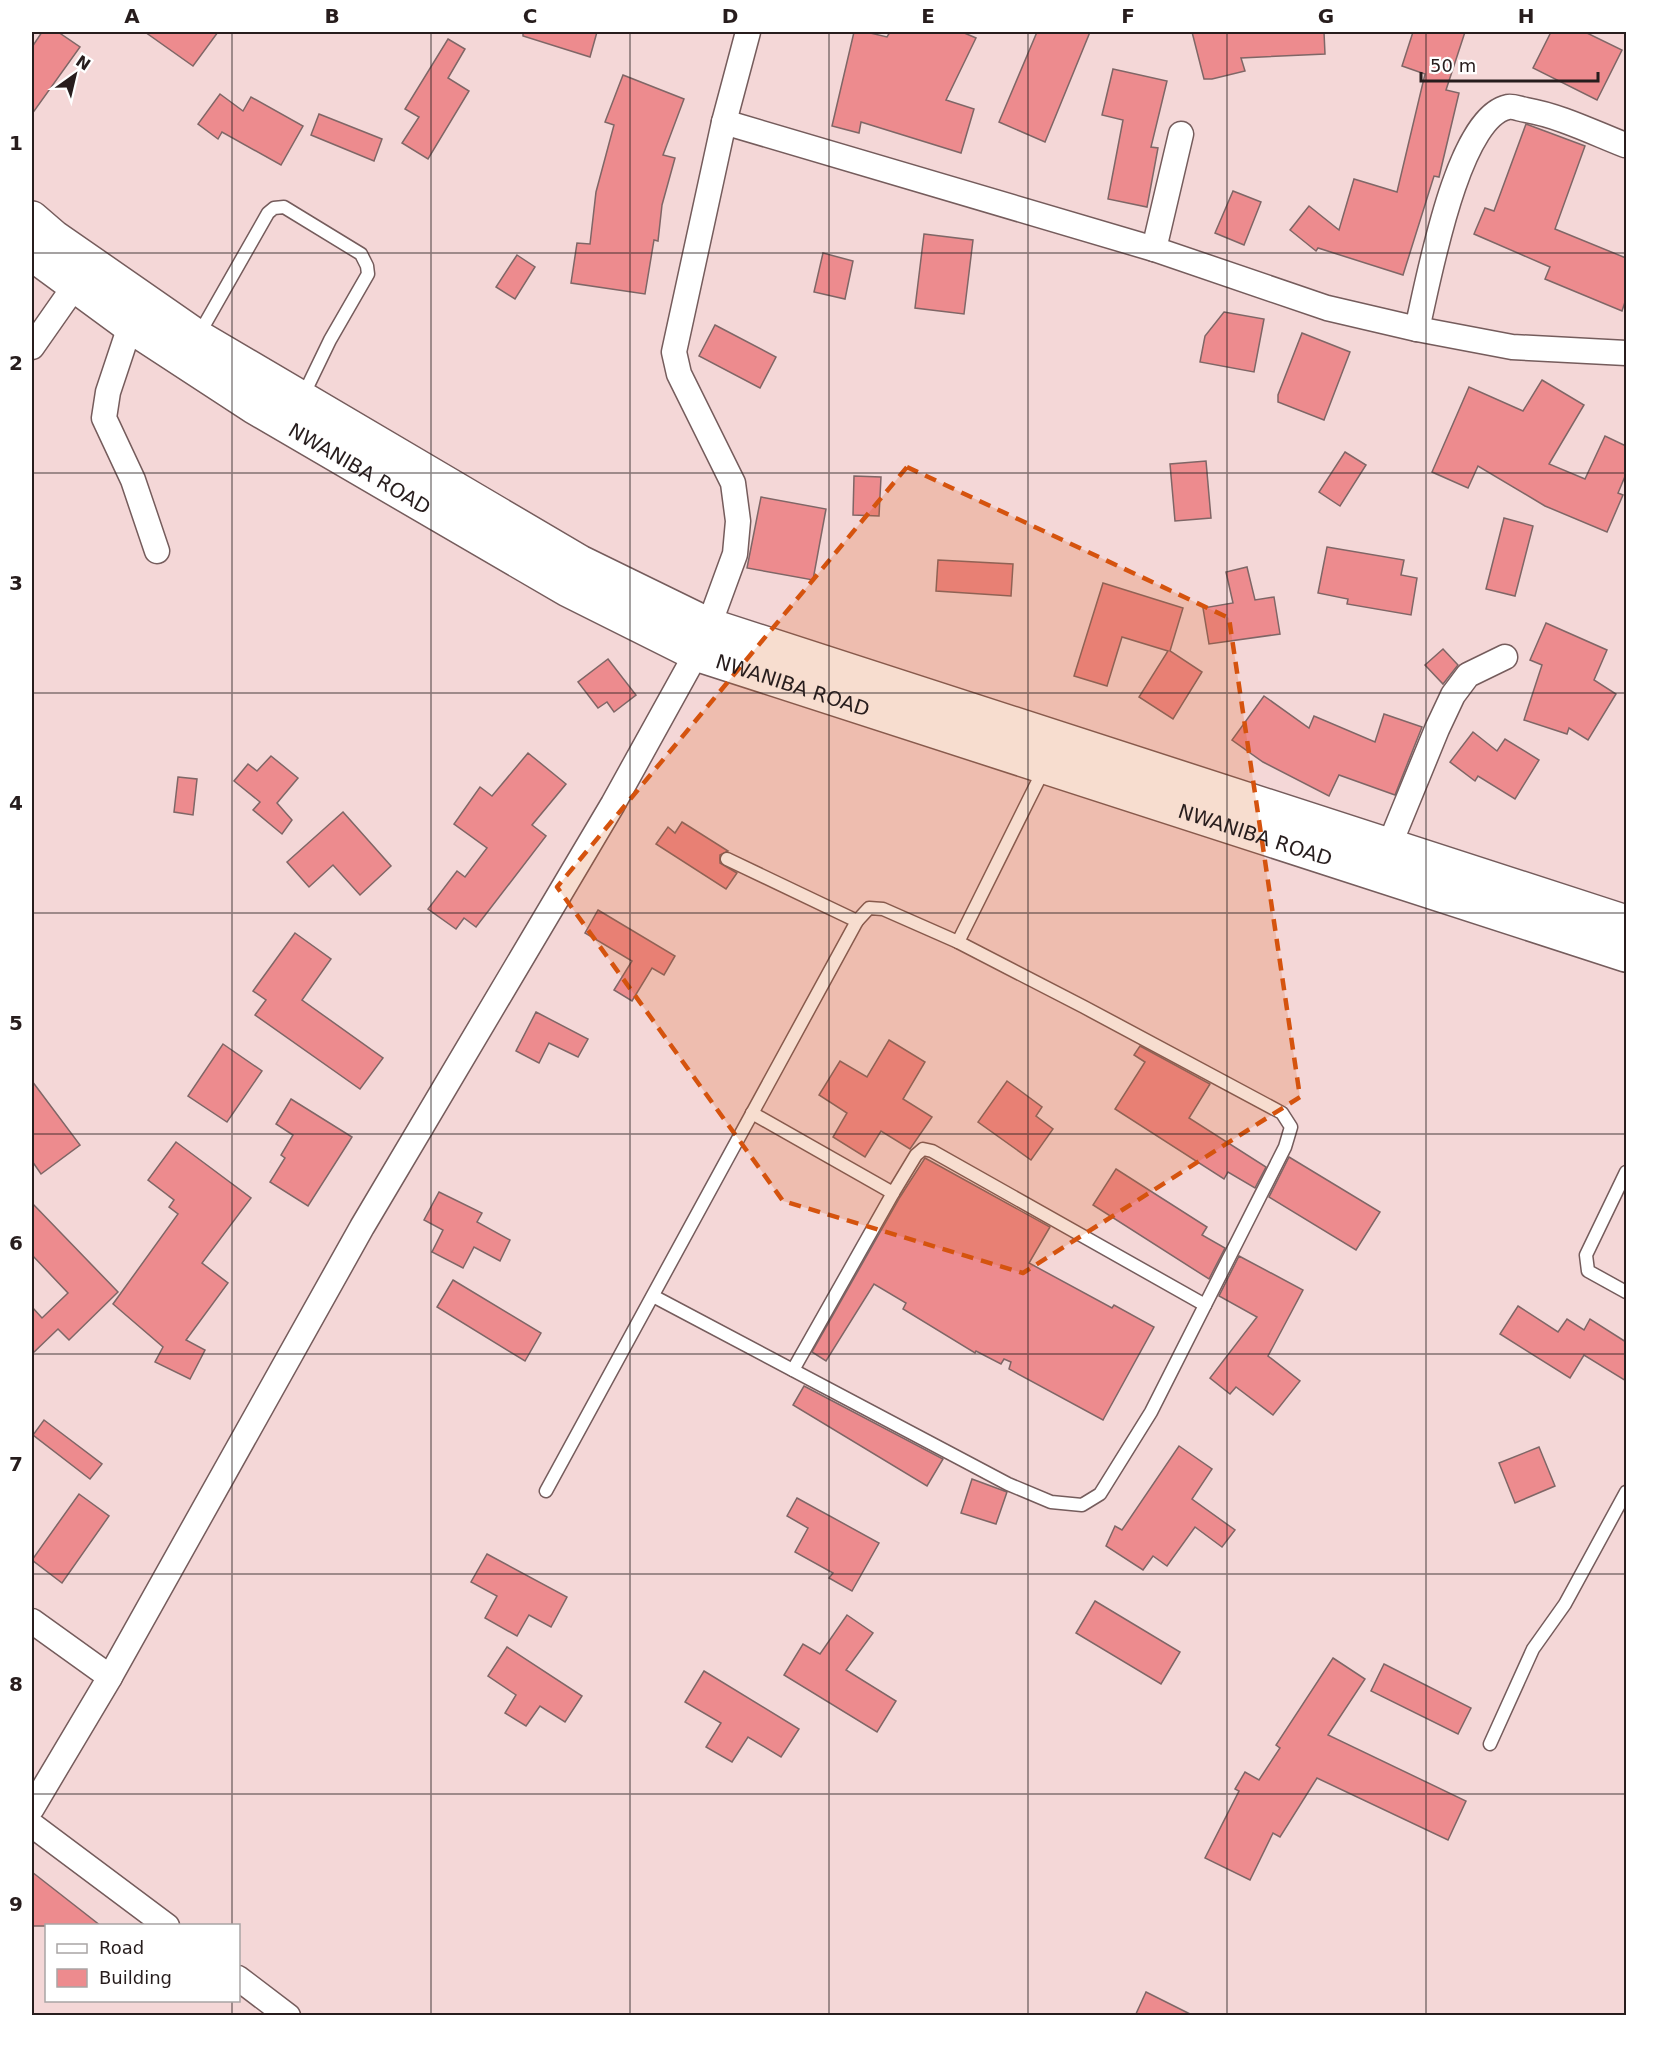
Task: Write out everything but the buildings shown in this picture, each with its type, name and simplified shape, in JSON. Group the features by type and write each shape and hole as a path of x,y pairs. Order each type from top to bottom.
{"main road":[{"path":"32,218 54,237 198,337 580,562 709,625 1626,922"},
{"name":"NWANIBA ROAD","path":"32,254 130,326 254,407 568,590 696,654 1626,955"}],"street":[{"path":"709,625 735,554 738,521 733,483 679,374 674,352 724,122 748,32"},
{"path":"1417,329 1459,167 1475,136 1491,113 1509,106 1547,114 1625,145"},
{"path":"724,122 1154,249 1327,308 1417,329 1512,347 1626,353"},
{"path":"1154,249 1181,135"},
{"path":"32,347 74,286"},
{"path":"130,326 108,392 104,418 133,480 157,551"},
{"path":"32,1808 110,1677 362,1227 613,804 696,654"},
{"path":"1389,846 1453,695 1468,675 1505,657"},
{"path":"32,1621 110,1677"},
{"path":"32,1825 164,1924"},
{"path":"240,1980 288,2016"}],"lane":[{"path":"198,337 268,213 274,208 284,207 361,254 368,274 330,340 302,399"},
{"path":"958,942 1045,768"},
{"path":"727,859 857,921"},
{"path":"546,1491 652,1296 857,921 869,908 883,909 958,942 1084,1006 1282,1113 1291,1127 1285,1147 1151,1412 1100,1494 1082,1505 1051,1502 1008,1484 652,1296"},
{"path":"752,1113 893,1193"},
{"path":"793,1370 915,1155 923,1149 932,1151 1205,1305"},
{"path":"1626,1172 1586,1255 1588,1271 1626,1292"},
{"path":"1490,1744 1533,1649 1564,1604 1626,1492"}],"highlighted area":[{"path":"907,467 1229,618 1300,1097 1023,1273 783,1201 557,887"}]}
